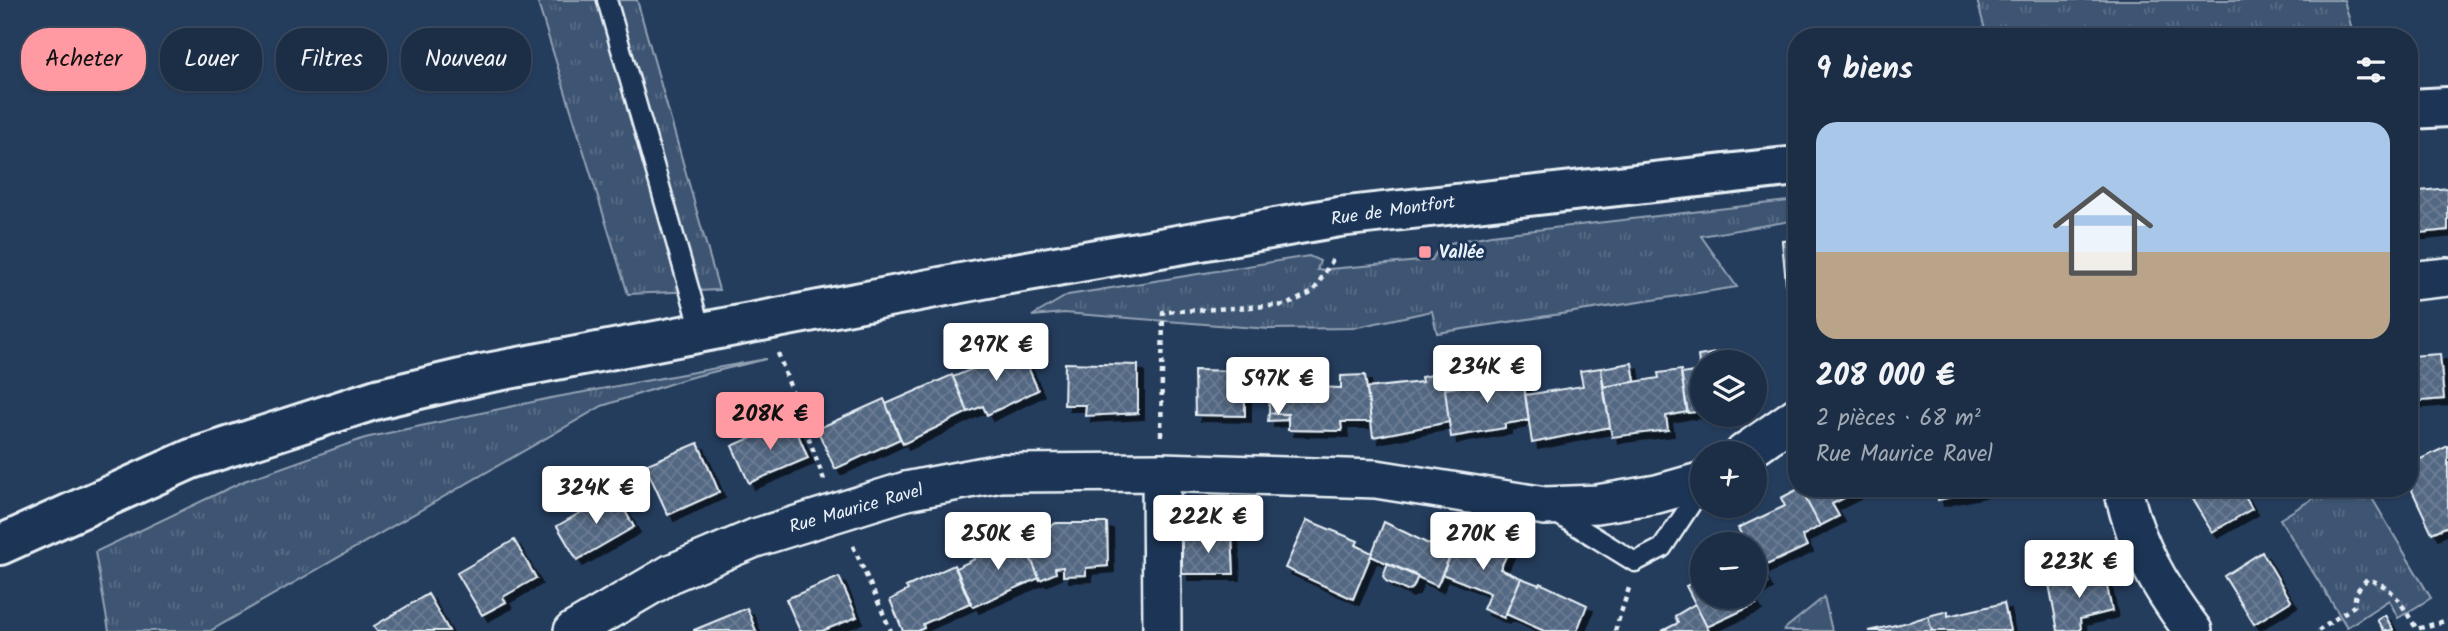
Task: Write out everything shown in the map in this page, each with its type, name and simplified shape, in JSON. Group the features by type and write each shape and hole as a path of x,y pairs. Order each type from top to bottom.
{"main road":[{"path":"2418,109 2448,107"},
{"name":"Rue de Montfort","path":"0,545 191,459 377,400 482,374 993,277 1339,217 1788,167"}],"street":[{"path":"2418,280 2448,277"},
{"path":"1761,441 1788,422"},
{"name":"Rue Maurice Ravel","path":"573,631 672,573 755,538 906,491 1000,473 1161,472 1376,479 1545,506 1597,504 1690,486"},
{"path":"1161,472 1162,631"},
{"path":"2125,497 2129,517 2159,586 2193,631"}],"lane":[{"path":"607,0 702,334"},
{"path":"1545,506 1635,562 1662,548 1690,504"}],"path":[{"path":"1161,472 1163,312 1286,305 1313,292 1335,255 1348,253"},
{"path":"782,362 836,512 891,631"},
{"path":"1615,631 1635,562"},
{"path":"2318,631 2354,606 2356,592 2367,579 2384,584 2397,596 2417,629 2448,620"}],"green space":[{"path":"537,0 637,0 719,290 628,294"},
{"path":"1977,0 2344,0 2352,28 1985,28"},
{"path":"1788,201 1788,222 1701,236 1737,287 1437,333 1432,311 1353,328 1269,329 1064,313 1032,316 1068,295 1309,256 1320,261 1317,270 1432,260 1440,245 1491,235"},
{"path":"766,359 688,378 602,406 210,631 109,631 95,552 244,481 365,438 551,398"},
{"path":"2315,497 2371,497 2431,598 2398,618 2389,600 2347,627 2280,519"},
{"path":"1824,597 1832,631 1784,631 1787,627"}],"building":[{"path":"2448,188 2448,230 2418,233 2418,191"},
{"path":"1782,241 1788,241 1788,294 1787,294"},
{"path":"1020,349 1038,390 987,415 983,406 968,412 953,377"},
{"path":"2440,354 2444,399 2418,401 2418,355"},
{"path":"1065,363 1138,365 1138,413 1085,416 1086,405 1064,405"},
{"path":"1632,363 1635,381 1603,387 1601,368"},
{"path":"1601,368 1610,427 1532,443 1525,395 1583,386 1580,371"},
{"path":"1194,370 1245,371 1245,416 1195,415"},
{"path":"1681,370 1687,412 1666,416 1668,430 1612,437 1603,387 1659,378 1658,373"},
{"path":"1522,371 1529,420 1505,424 1505,428 1451,437 1445,389 1497,380 1496,374"},
{"path":"1443,373 1449,422 1373,437 1367,388 1422,382 1421,377"},
{"path":"1690,373 1690,413 1688,413 1681,374"},
{"path":"952,375 968,412 903,444 886,404"},
{"path":"1365,375 1371,422 1341,422 1342,431 1288,430 1288,414 1275,414 1275,400 1288,400 1288,386 1341,388 1341,376"},
{"path":"884,399 900,439 835,469 817,429"},
{"path":"1269,400 1275,400 1275,414 1269,413"},
{"path":"1269,413 1288,414 1287,420 1268,421"},
{"path":"792,420 808,458 749,483 732,446"},
{"path":"698,443 719,492 668,515 645,465"},
{"path":"2448,446 2448,526 2432,533 2415,497 2418,497 2418,460"},
{"path":"615,493 634,527 577,560 557,526"},
{"path":"1788,494 1788,497 1805,497 1820,526 1802,536 1807,546 1767,565 1767,532 1740,532 1738,528 1759,518 1767,518 1767,514 1785,506 1781,498"},
{"path":"1805,497 1846,497 1832,504 1839,516 1820,526"},
{"path":"2191,497 2245,497 2252,509 2212,532"},
{"path":"1307,520 1358,541 1356,545 1372,553 1353,599 1285,568"},
{"path":"1384,522 1451,555 1437,586 1371,556"},
{"path":"1056,523 1107,523 1108,566 1086,568 1086,575 1063,576 1063,567 1055,568 1056,573 1040,580 1023,540"},
{"path":"1461,531 1508,552 1500,569 1521,578 1504,618 1483,609 1490,593 1442,574"},
{"path":"1182,535 1232,535 1234,574 1182,574"},
{"path":"1021,536 1039,578 973,607 956,568 975,559 973,557"},
{"path":"514,540 536,578 503,597 506,602 482,615 457,573"},
{"path":"2262,552 2291,601 2254,624 2224,576"},
{"path":"1388,563 1418,576 1413,588 1407,591 1386,581 1383,576"},
{"path":"954,565 970,603 923,624 924,628 918,631 903,631 890,600 908,590 906,587"},
{"path":"2104,572 2112,611 2080,619 2081,630 2058,631 2049,584"},
{"path":"839,577 857,617 822,631 800,631 786,599"},
{"path":"1521,578 1539,585 1540,583 1587,605 1577,631 1544,631 1506,614"},
{"path":"428,594 449,631 377,631 374,626"},
{"path":"2004,603 2010,631 1932,631 1928,616 1948,611 1948,616"},
{"path":"1690,607 1698,609 1709,631 1662,631 1678,623 1675,616"},
{"path":"747,608 756,631 694,631 694,630"},
{"path":"1698,609 1745,609 1707,627"},
{"path":"2385,615 2393,630 2391,631 2384,631 2377,620"},
{"path":"1928,616 1932,631 1868,631 1909,622"}],"place":[{"name":"Vallée","path":"1425,252"}]}
